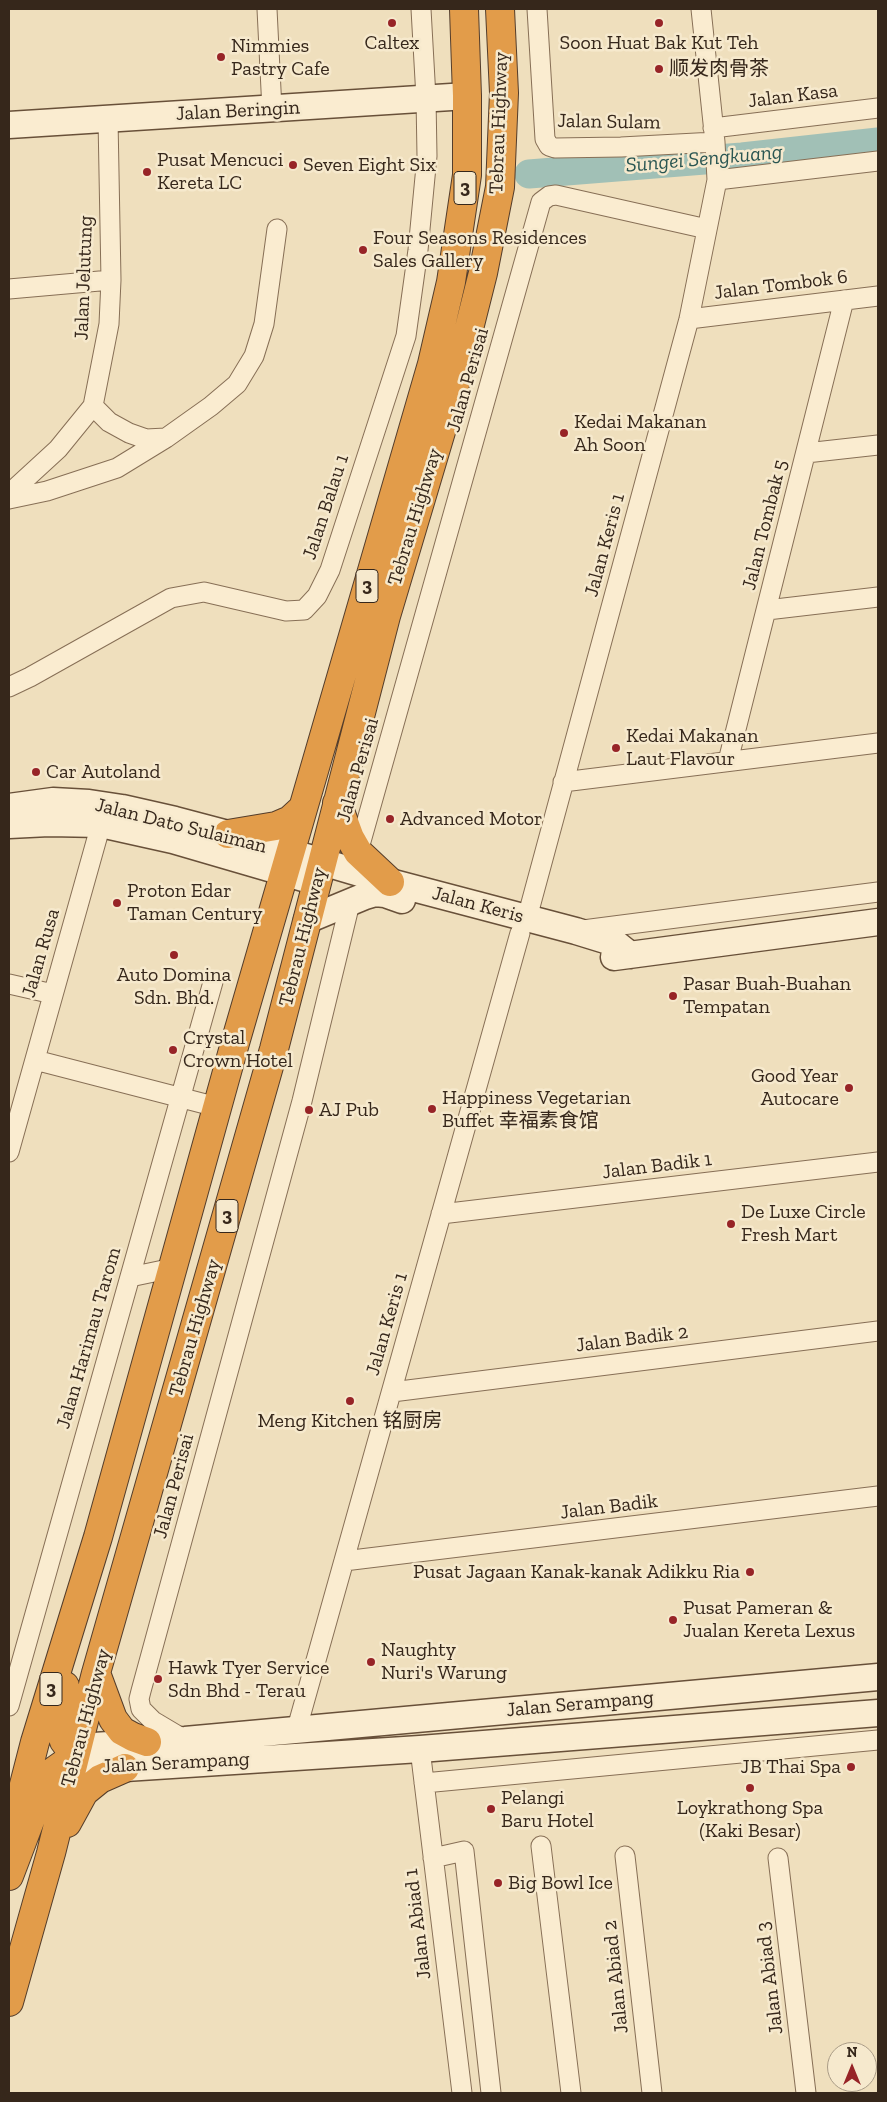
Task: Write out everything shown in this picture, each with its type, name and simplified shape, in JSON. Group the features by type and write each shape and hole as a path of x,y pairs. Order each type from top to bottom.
{"highway":[{"name":"Tebrau Highway","path":"9,1843 35,1742 98,1537 217,1107 432,364 451,282 467,175 464,9"},
{"name":"Tebrau Highway","path":"9,2002 52,1853 96,1673 274,1049 386,616 454,388 483,273 498,196 504,93 500,9"},
{"path":"337,804 350,838 358,852 390,882"},
{"path":"228,834 276,826 290,820 303,808"},
{"path":"9,1876 44,1784 51,1773 75,1756 64,1741 60,1728 61,1713 98,1537"},
{"path":"96,1673 113,1719 122,1731 147,1742"},
{"path":"52,1853 78,1800 84,1792 100,1779 125,1768"}],"street":[{"path":"266,9 272,110"},
{"name":"Jalan Balau 1","path":"9,687 171,598 204,592 286,611 304,610 317,596 330,570 406,336 418,250 427,156 421,9"},
{"name":"Jalan Sulam","path":"538,9 545,139 549,146 555,148 664,146 715,139"},
{"name":"Jalan Keris 1","path":"298,1728 589,693 689,318 717,174 701,9"},
{"name":"Jalan Beringin","path":"9,125 272,110 467,96"},
{"name":"Jalan Kasa","path":"715,139 878,108"},
{"name":"Jalan Jelutung","path":"9,494 58,449 94,406 109,324 111,280 108,119"},
{"path":"717,174 878,161"},
{"name":"Jalan Perisai","path":"358,852 541,202 549,196 556,195 707,229"},
{"path":"9,499 47,491 117,468 166,438 211,406 237,384 254,356 264,324 277,229"},
{"path":"9,289 111,280"},
{"name":"Jalan Tombok 6","path":"689,318 878,296"},
{"name":"Jalan Tombak 5","path":"728,761 844,300"},
{"path":"94,406 110,422 129,433 146,439 166,438"},
{"path":"806,453 878,445"},
{"path":"767,610 878,597"},
{"path":"563,782 878,743"},
{"name":"Jalan Dato Sulaiman","path":"9,807 53,801 89,803 122,808 228,834 287,863"},
{"name":"Jalan Dato Sulaiman","path":"9,825 49,822 101,824 287,863 320,872"},
{"name":"Jalan Rusa","path":"9,1149 101,824"},
{"name":"Jalan Keris","path":"320,872 390,882 611,957 878,922"},
{"path":"576,931 878,892"},
{"name":"Jalan Keris","path":"307,920 365,896 385,894 523,926 576,931 615,942 630,955"},
{"name":"Jalan Perisai","path":"185,1740 152,1721 141,1709 140,1691 302,1101 350,903"},
{"name":"Jalan Harimau Tarom","path":"9,1706 213,982"},
{"path":"9,984 53,994"},
{"path":"35,1060 217,1107"},
{"name":"Jalan Badik 1","path":"441,1214 878,1162"},
{"path":"130,1277 173,1268"},
{"name":"Jalan Badik 2","path":"392,1392 878,1331"},
{"name":"Jalan Badik","path":"344,1561 878,1496"},
{"name":"Jalan Serampang","path":"878,1677 298,1728 185,1740 94,1746 75,1756 84,1764 94,1768 125,1768 420,1749 878,1713"},
{"path":"424,1783 878,1740"},
{"name":"Jalan Abiad 1","path":"420,1749 462,2093"},
{"path":"541,1846 571,2093"},
{"path":"433,1858 464,1851 491,2093"},
{"name":"Jalan Abiad 2","path":"625,1856 652,2093"},
{"name":"Jalan Abiad 3","path":"778,1858 806,2093"}],"waterway":[{"name":"Sungei Sengkuang","path":"529,174 742,157 878,142"}],"place":[{"name":"Caltex","path":"392,23"},
{"name":"Soon Huat Bak Kut Teh","path":"659,23"},
{"name":"Nimmies Pastry Cafe","path":"221,57"},
{"name":"顺发肉骨茶","path":"659,69"},
{"name":"Seven Eight Six","path":"293,165"},
{"name":"Pusat Mencuci Kereta LC","path":"147,172"},
{"name":"Four Seasons Residences Sales Gallery","path":"363,250"},
{"name":"Kedai Makanan Ah Soon","path":"564,433"},
{"name":"Kedai Makanan Laut Flavour","path":"616,748"},
{"name":"Car Autoland","path":"36,772"},
{"name":"Advanced Motor","path":"390,819"},
{"name":"Proton Edar Taman Century","path":"117,903"},
{"name":"Auto Domina Sdn. Bhd.","path":"174,955"},
{"name":"Pasar Buah-Buahan Tempatan","path":"673,996"},
{"name":"Crystal Crown Hotel","path":"173,1050"},
{"name":"Good Year Autocare","path":"849,1088"},
{"name":"Happiness Vegetarian Buffet 幸福素食馆","path":"432,1109"},
{"name":"AJ Pub","path":"309,1110"},
{"name":"De Luxe Circle Fresh Mart","path":"731,1224"},
{"name":"Meng Kitchen 铭厨房","path":"350,1401"},
{"name":"Pusat Jagaan Kanak-kanak Adikku Ria","path":"750,1572"},
{"name":"Pusat Pameran & Jualan Kereta Lexus","path":"673,1620"},
{"name":"Naughty Nuri's Warung","path":"371,1662"},
{"name":"Hawk Tyer Service Sdn Bhd - Terau","path":"158,1679"},
{"name":"JB Thai Spa","path":"851,1767"},
{"name":"Loykrathong Spa (Kaki Besar)","path":"750,1788"},
{"name":"Pelangi Baru Hotel","path":"491,1809"},
{"name":"Big Bowl Ice","path":"498,1883"}]}
